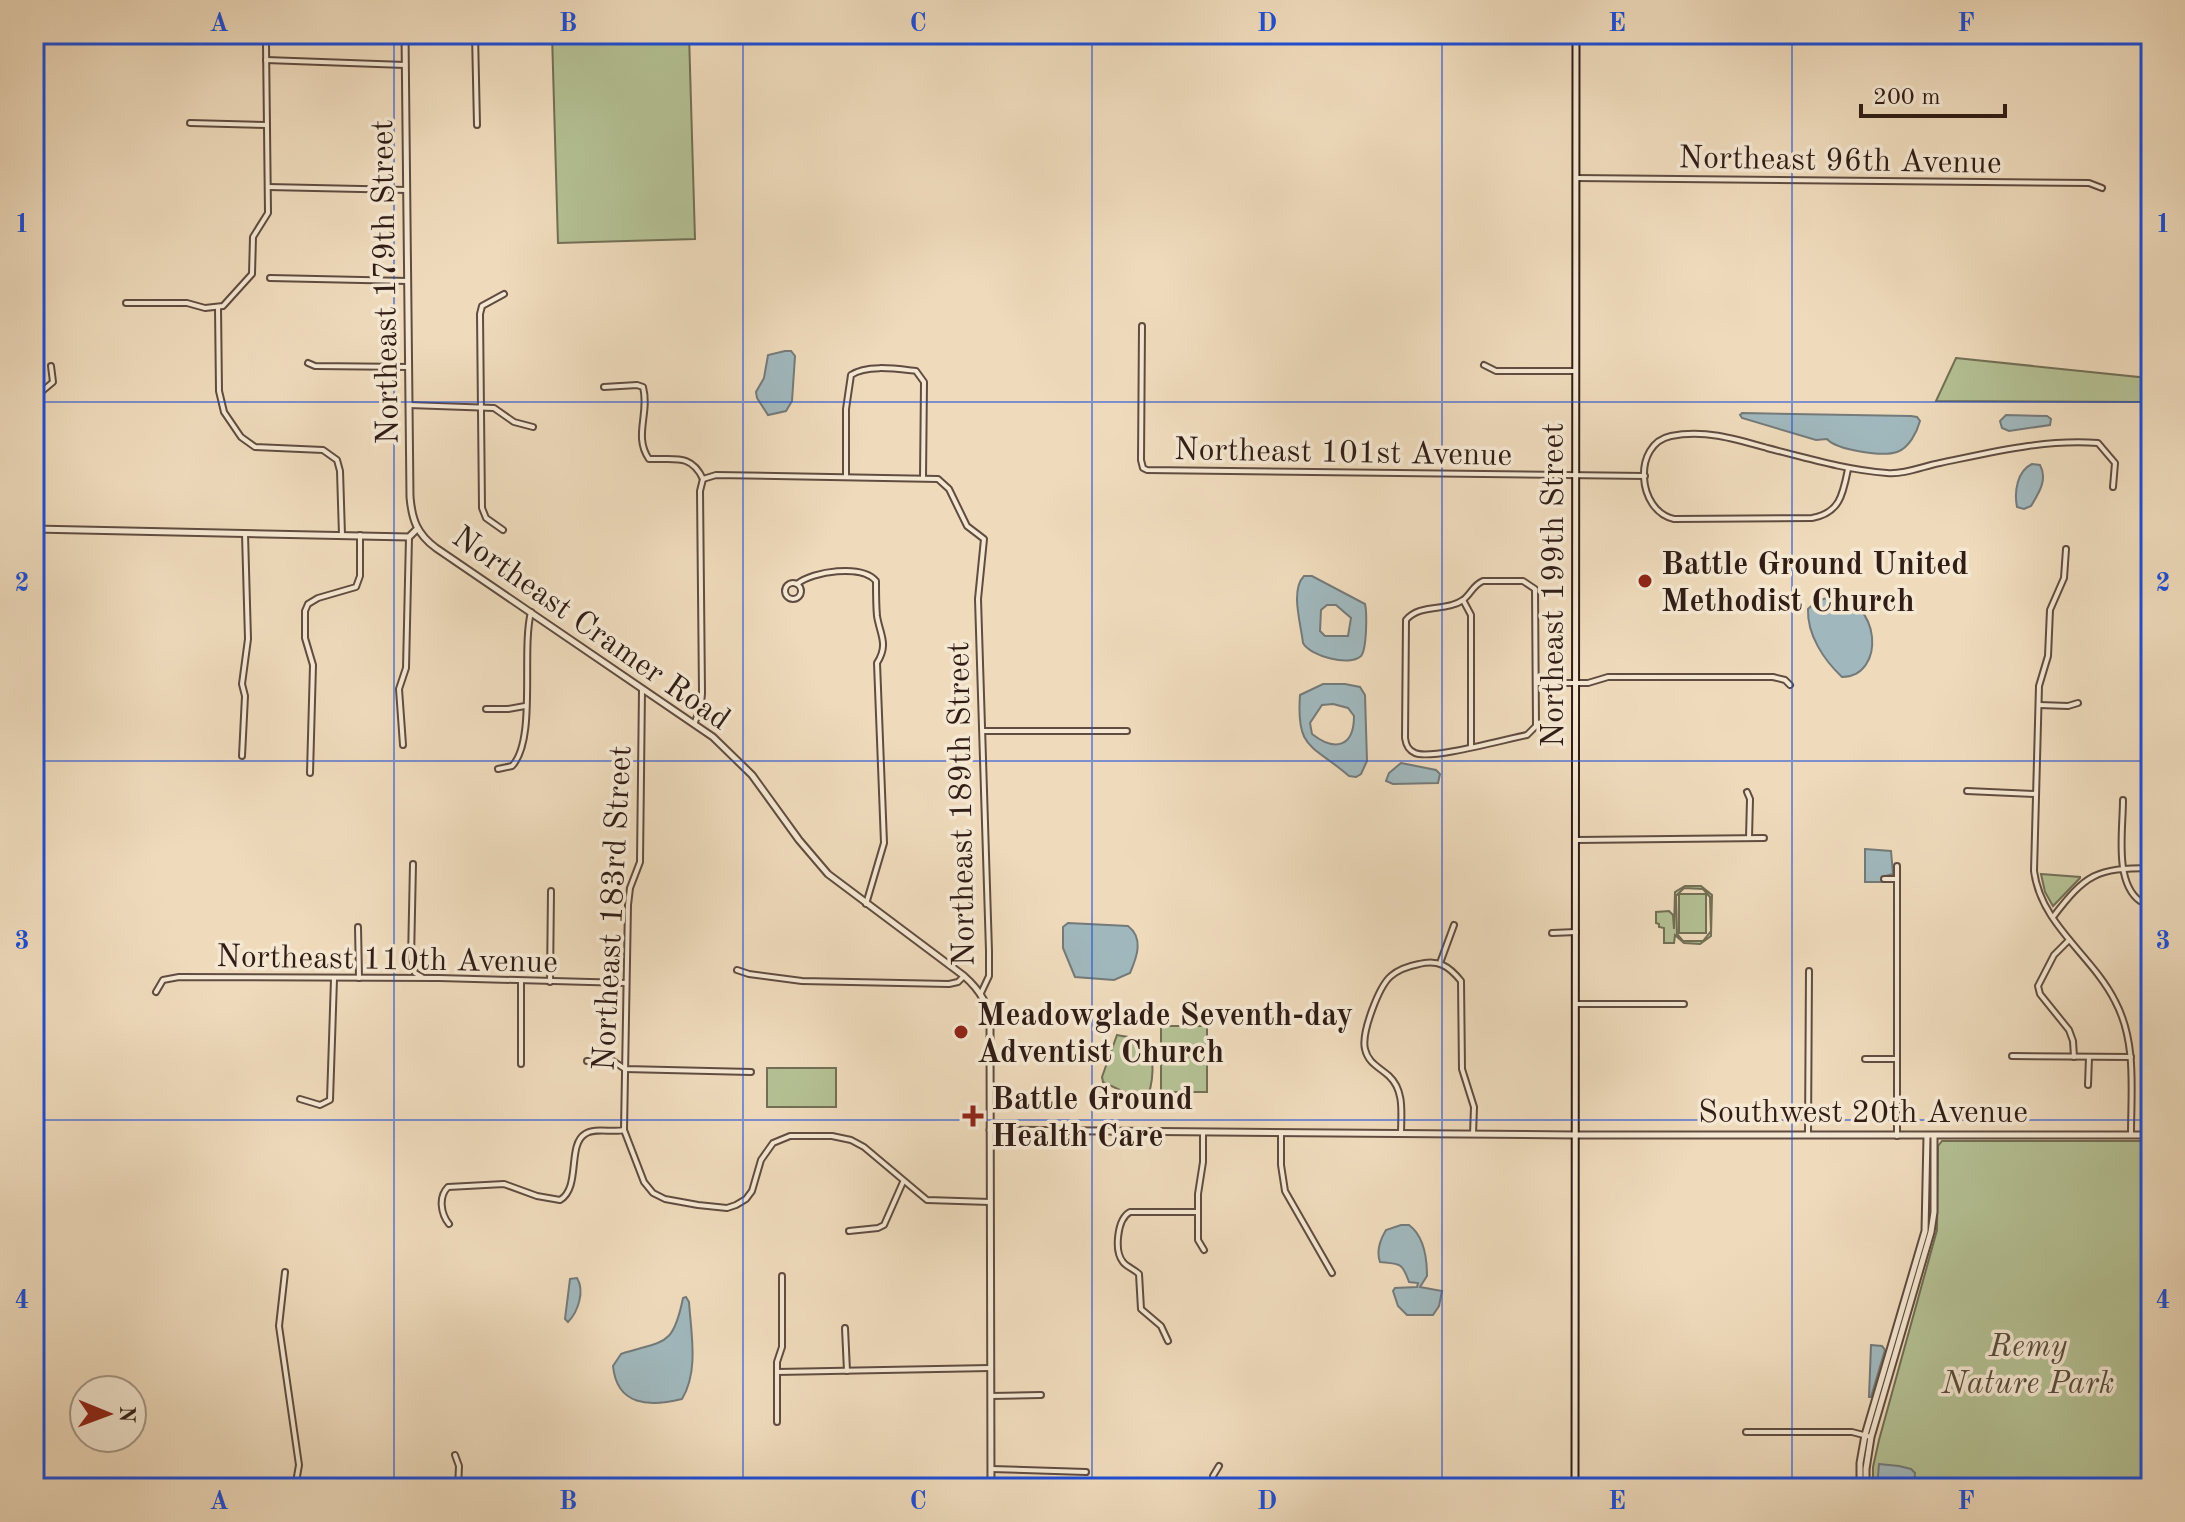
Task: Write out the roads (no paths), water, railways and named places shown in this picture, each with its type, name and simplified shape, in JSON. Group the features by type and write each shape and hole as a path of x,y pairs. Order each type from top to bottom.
{"street":[{"path":"126,303 187,303 205,308 218,307 231,299 252,274 252,242 266,219 268,187 263,34"},
{"name":"Northeast 179th Street","path":"405,34 410,497 411,513 417,529"},
{"path":"475,34 477,125"},
{"name":"Northeast 199th Street","path":"1575,1488 1576,34"},
{"path":"266,60 405,65"},
{"path":"190,123 267,125"},
{"name":"Northeast 96th Avenue","path":"1576,178 2089,183 2102,188"},
{"path":"268,187 407,190"},
{"path":"270,278 408,281"},
{"path":"503,530 482,512 480,311 484,305 504,294"},
{"path":"218,307 221,404 241,437 255,447 323,450 337,460 342,535"},
{"name":"Northeast 101st Avenue","path":"1142,326 1141,460 1143,468 1147,470 1645,476"},
{"path":"308,363 315,366 409,367"},
{"path":"1484,365 1496,371 1576,371"},
{"path":"34,398 53,382 51,366"},
{"path":"703,479 716,475 926,478 924,382 916,371 856,371 851,375 847,390 846,476"},
{"path":"604,387 643,387 646,407 642,417 642,446 645,455 649,459 688,460 703,479 700,491 702,693 695,722"},
{"path":"409,405 494,408 514,422 533,427"},
{"path":"1848,469 1838,504 1827,514 1812,518 1668,517 1657,511 1649,501 1645,476 1648,456 1654,445 1665,437 1691,434 1734,439 1848,469 1891,474 2004,450 2064,441 2098,443 2115,463 2113,487"},
{"name":"Northeast 189th Street","path":"926,478 938,479 949,489 963,520 982,536 984,542 978,599 989,951 989,976 981,993 990,1021 991,1488"},
{"path":"34,529 409,537"},
{"path":"403,745 399,689 406,668 409,537 417,529"},
{"name":"Northeast Cramer Road","path":"417,529 436,548 695,722 752,775 828,874 964,976 981,993"},
{"path":"242,756 245,696 242,684 248,639 245,534"},
{"path":"310,773 313,665 305,638 305,611 308,604 318,598 356,587 360,576 360,535"},
{"path":"2066,549 2064,578 2049,615 2048,656 2040,679 2034,871 2039,892 2052,918 2115,1001 2127,1031 2131,1057 2131,1135"},
{"path":"797,584 816,575 836,571 865,574 876,581 877,615 883,631 881,656 877,663 884,843 866,904"},
{"path":"1483,581 1523,581 1535,589 1534,729 1527,735 1424,755 1410,750 1405,738 1406,620 1416,612 1463,600 1474,586 1483,581"},
{"path":"1463,600 1471,615 1471,746"},
{"path":"498,769 512,766 521,753 526,733 527,636 531,612"},
{"path":"1536,683 1588,683 1608,677 1773,677 1790,685"},
{"name":"Northeast 183rd Street","path":"624,1130 628,905 630,888 640,862 642,686"},
{"path":"2039,705 2068,706 2078,703"},
{"path":"486,709 525,706"},
{"path":"984,731 1127,731"},
{"path":"1967,791 2036,794"},
{"path":"1747,792 1750,799 1749,838"},
{"path":"2123,800 2126,888 2140,901"},
{"path":"1576,840 1764,838"},
{"path":"413,864 411,959 415,973 425,979"},
{"path":"1897,866 1897,1136"},
{"path":"2052,918 2083,881 2092,876 2123,868 2151,868"},
{"path":"1884,879 1897,879"},
{"path":"550,982 551,891"},
{"path":"1440,963 1454,925"},
{"path":"358,927 359,978"},
{"path":"1552,933 1576,932"},
{"path":"2069,940 2054,955 2038,989 2069,1030 2074,1057"},
{"path":"1401,1134 1400,1094 1387,1074 1372,1063 1364,1048 1366,1029 1382,986 1389,977 1406,967 1422,963 1440,963 1461,981 1462,1069 1474,1107 1473,1134"},
{"path":"737,970 802,981 949,984 958,982 964,976"},
{"path":"1808,1135 1809,971"},
{"name":"Northeast 110th Avenue","path":"156,992 167,978 626,983"},
{"path":"300,1099 320,1105 330,1100 334,979"},
{"path":"521,981 521,1064"},
{"path":"1576,1004 1684,1004"},
{"path":"2012,1056 2131,1057"},
{"path":"2088,1085 2089,1057"},
{"path":"1865,1059 1897,1059"},
{"path":"587,1061 613,1061 625,1069 751,1072"},
{"path":"449,1224 442,1209 442,1194 448,1187 504,1184 537,1196 560,1200 569,1191 583,1136 590,1132 624,1130 644,1182 653,1193 665,1199 722,1208 739,1204 754,1187 761,1160 769,1145 793,1136 832,1136 851,1140 871,1152 927,1200 990,1202"},
{"name":"Southwest 20th Avenue","path":"990,1130 1575,1135 2151,1135"},
{"path":"1203,1132 1198,1240 1204,1250"},
{"path":"1281,1133 1285,1191 1332,1273"},
{"path":"1860,1488 1860,1463 1919,1264 1926,1225 1930,1136"},
{"path":"849,1231 882,1226 903,1182"},
{"path":"1168,1341 1161,1326 1141,1309 1138,1272 1120,1258 1119,1226 1123,1215 1132,1212 1198,1212"},
{"path":"285,1272 279,1326 299,1465 295,1488"},
{"path":"777,1422 777,1372 782,1347 782,1276"},
{"path":"845,1328 847,1371"},
{"path":"777,1372 909,1367 990,1368"},
{"path":"991,1396 1041,1395"},
{"path":"1746,1432 1852,1432 1868,1436"},
{"path":"1866,1488 1868,1436"},
{"path":"455,1455 459,1466 458,1488"},
{"path":"1213,1488 1213,1476 1219,1466"},
{"path":"991,1469 1086,1472"}],"water":[{"path":"791,351 795,356 792,401 786,411 768,415 756,392 764,378 768,355"},
{"path":"1742,413 1911,416 1920,421 1915,435 1905,447 1897,452 1881,454 1860,452 1827,439 1816,440 1742,418"},
{"path":"2006,415 2047,416 2051,419 2050,425 2009,431 2002,428 2000,421"},
{"path":"2032,464 2040,465 2043,481 2031,506 2024,509 2017,507 2016,489 2023,472"},
{"path":"1304,576 1312,576 1365,604 1365,639 1361,656 1340,660 1307,648 1303,643 1299,617 1297,598","holes":["1327,605 1336,605 1351,618 1348,636 1325,636 1320,631 1321,610"]},
{"path":"1830,597 1847,600 1860,610 1868,622 1872,637 1871,652 1866,664 1856,674 1842,677 1823,655 1810,628 1808,609 1817,601"},
{"path":"1323,684 1360,687 1365,695 1367,761 1361,774 1349,776 1309,744 1301,726 1300,695","holes":["1322,705 1348,708 1354,716 1347,740 1328,743 1312,734 1310,723"]},
{"path":"1401,763 1436,770 1440,774 1438,783 1393,784 1386,781 1389,773"},
{"path":"1865,849 1891,851 1893,874 1885,876 1884,882 1865,882"},
{"path":"1068,923 1128,926 1138,942 1130,973 1114,980 1075,977 1063,948 1063,927"},
{"path":"1409,1225 1414,1230 1424,1248 1427,1276 1420,1287 1442,1291 1439,1306 1433,1315 1407,1315 1398,1306 1393,1291 1395,1288 1417,1287 1418,1283 1409,1282 1399,1265 1380,1262 1379,1246 1386,1230"},
{"path":"577,1278 579,1301 568,1322 565,1319 570,1279"},
{"path":"686,1297 689,1302 692,1364 682,1399 647,1403 628,1396 616,1379 613,1366 621,1354 664,1340 675,1326 683,1298"},
{"path":"1871,1345 1882,1346 1885,1350 1869,1397"},
{"path":"1879,1464 1911,1469 1915,1473 1914,1488 1877,1488"}],"place":[{"name":"Battle Ground United Methodist Church","path":"1645,581"},
{"name":"Meadowglade Seventh-day Adventist Church","path":"961,1032"},
{"name":"Battle Ground Health Care","path":"973,1116"}],"park label":[{"name":"Remy Nature Park","path":"2028,1364"}]}
